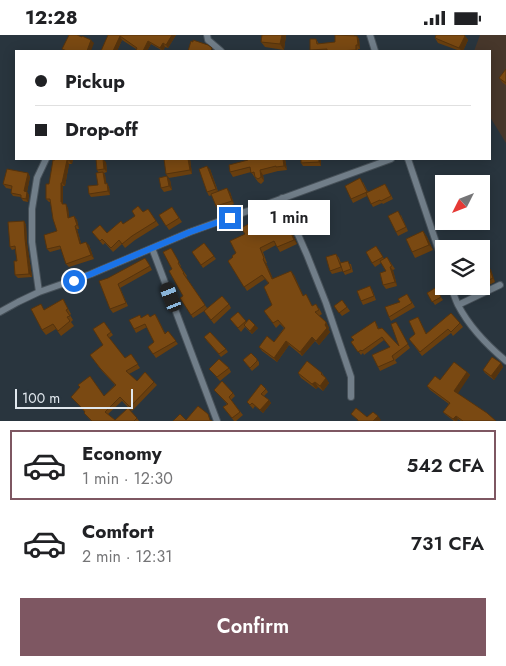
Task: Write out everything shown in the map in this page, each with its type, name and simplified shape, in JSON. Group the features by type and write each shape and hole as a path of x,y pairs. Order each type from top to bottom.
{"street":[{"path":"207,35 208,40 220,50"},
{"path":"370,35 375,50"},
{"path":"39,293 32,242 32,209 37,178 46,160"},
{"path":"0,313 18,302 39,293 91,274 190,232 388,160"},
{"path":"408,160 435,240"},
{"path":"282,198 326,303 351,377 351,397"},
{"path":"152,248 217,421"},
{"path":"458,305 500,285"},
{"path":"454,295 458,305 481,337 506,361"}],"shaded area":[{"path":"480,35 506,35 506,143 491,119 491,50 474,50"}],"building":[{"path":"69,35 82,36 91,40 87,50 62,49"},
{"path":"108,35 172,35 166,45 163,43 160,48 148,41 144,50 136,50 137,48 120,36 113,50 101,50"},
{"path":"262,35 282,35 280,44 261,42"},
{"path":"335,35 357,36 358,45 356,45 356,50 310,50 310,39 316,39 317,44 335,42"},
{"path":"436,35 465,36 459,48 435,38"},
{"path":"193,40 208,45 212,48 211,50 188,50 191,41 193,42"},
{"path":"506,69 506,83 499,78"},
{"path":"53,160 67,160 61,183 61,202 66,204 68,218 74,216 80,244 86,242 91,255 66,264 60,246 47,249 44,235 57,231 50,199 46,199 46,184 49,184"},
{"path":"96,160 103,160 104,169 97,170"},
{"path":"164,160 188,160 190,170 166,174"},
{"path":"248,160 283,160 284,166 260,170 261,177 258,179 255,177 254,172 251,173 250,167 230,172 229,165"},
{"path":"301,160 319,160 319,162 301,163"},
{"path":"207,166 216,189 207,192 199,169"},
{"path":"7,169 28,173 24,191 27,192 26,199 21,198 21,195 11,193 12,186 3,184"},
{"path":"103,172 108,191 89,194 88,186 98,185 96,173"},
{"path":"167,176 169,186 161,188 159,178"},
{"path":"360,178 367,192 351,199 345,186"},
{"path":"385,184 391,196 371,204 366,193"},
{"path":"227,188 232,201 216,206 211,194"},
{"path":"138,206 143,212 148,209 156,221 122,244 119,240 111,248 102,239 100,241 92,232 100,225 107,233 121,221 123,224 135,216 132,211"},
{"path":"172,207 179,218 166,226 159,215"},
{"path":"281,211 294,240 277,247 274,241 260,248 263,259 272,279 291,271 303,296 306,294 312,306 316,304 319,310 315,312 326,322 327,328 316,341 312,337 300,352 286,341 274,358 259,347 267,336 274,342 285,328 278,320 273,323 264,311 272,305 264,287 269,283 262,275 244,287 228,261 236,253 230,241 245,234 241,228"},
{"path":"398,211 406,227 396,232 388,216"},
{"path":"24,221 29,274 15,275 14,261 17,261 15,246 10,247 8,222"},
{"path":"423,231 429,245 412,252 406,239"},
{"path":"204,243 214,256 201,265 192,252"},
{"path":"376,246 383,257 372,263 366,252"},
{"path":"171,248 183,273 205,305 191,315 180,298 183,296 169,271 172,269 163,252"},
{"path":"336,254 341,267 330,271 326,257"},
{"path":"387,257 392,266 390,267 395,282 383,285 380,273 386,271 380,261"},
{"path":"145,258 150,266 118,284 126,303 110,309 99,281"},
{"path":"348,261 351,269 343,272 340,263"},
{"path":"370,286 374,296 361,301 357,291"},
{"path":"435,288 435,295 441,297 432,302 427,293"},
{"path":"407,294 412,303 389,317 385,307 400,302 398,299"},
{"path":"222,296 229,304 211,320 204,311"},
{"path":"63,299 68,309 66,310 70,316 67,317 70,321 58,331 53,324 42,330 31,309 41,304 44,310"},
{"path":"342,300 347,307 339,313 334,306"},
{"path":"238,312 246,321 238,328 230,319"},
{"path":"451,313 460,323 451,332 448,329 420,352 409,339 415,334 409,321 418,317 426,334"},
{"path":"148,314 150,317 155,314 165,334 168,331 176,341 153,354 148,347 154,342 145,324 134,329 129,320 140,315 141,318"},
{"path":"249,319 255,325 250,331 244,325"},
{"path":"375,321 378,329 382,328 399,346 391,324 396,322 408,344 392,356 394,360 378,367 372,355 390,347 382,337 358,352 351,342 354,340 351,337"},
{"path":"104,322 111,332 107,335 125,358 131,354 138,364 126,371 137,381 145,372 154,382 130,407 120,397 105,412 115,420 128,408 137,418 134,421 92,421 71,397 80,387 78,385 90,376 104,396 116,385 90,355 103,345 93,329"},
{"path":"210,332 226,349 219,354 204,337"},
{"path":"251,353 257,361 250,368 243,360"},
{"path":"492,357 501,363 491,376 483,370"},
{"path":"219,359 229,368 217,377 209,369"},
{"path":"307,361 326,378 320,386 315,382 312,384 298,373"},
{"path":"454,362 467,372 454,391 496,421 463,421 456,416 453,419 443,412 450,403 427,386 435,376 440,380"},
{"path":"222,381 233,393 229,397 240,412 232,418 223,407 228,404 214,390"},
{"path":"261,384 266,389 261,394 269,400 260,410 252,403 250,405 247,402"},
{"path":"198,406 208,414 212,421 173,421 180,414 186,420"},
{"path":"356,408 367,417 373,412 378,416 373,421 358,421 351,414"}],"route":[{"path":"74,281 190,232 230,218"}]}
